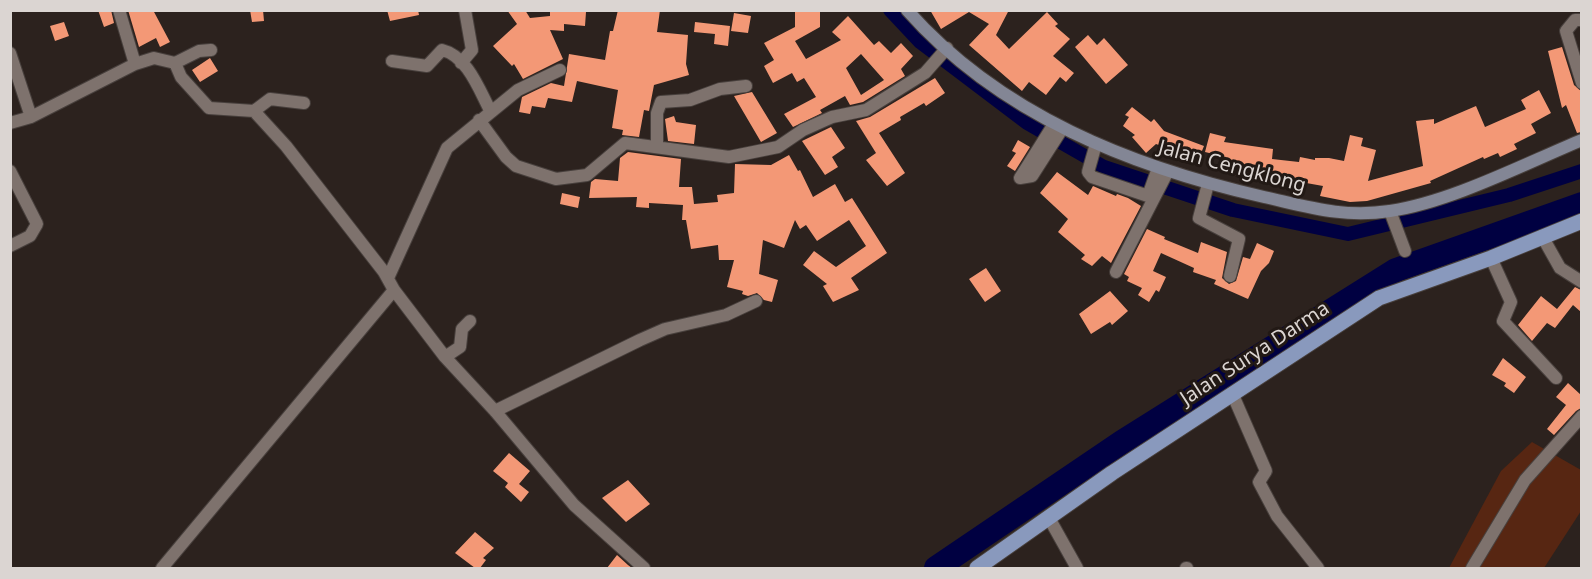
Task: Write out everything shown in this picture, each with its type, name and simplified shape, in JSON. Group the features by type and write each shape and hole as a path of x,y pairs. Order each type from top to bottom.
{"main road":[{"name":"Jalan Cengklong","path":"907,10 944,52 1056,130 1095,148 1207,188 1339,214 1391,214 1443,197 1581,140"},
{"name":"Jalan Surya Darma","path":"977,568 1232,393 1379,298 1491,258 1581,221"}],"street":[{"path":"119,10 124,34 135,64"},
{"path":"462,63 472,50 465,10"},
{"path":"1581,21 1575,20 1566,31 1581,83"},
{"path":"10,123 31,117 135,64 154,58 175,63 199,51 211,50"},
{"path":"392,61 427,66 442,50 462,63 491,112"},
{"path":"479,120 500,149 516,166 556,178 587,175 625,143 729,157 778,147 803,130 832,117 866,110 926,72 944,52"},
{"path":"10,53 31,117"},
{"path":"175,63 181,77 209,108 254,111 270,99 304,103"},
{"path":"388,278 447,148 518,90 560,70"},
{"path":"657,146 657,113 662,102 690,100 720,89 746,86"},
{"path":"254,111 286,146 388,278 394,290 445,357 495,411 574,505 644,568"},
{"path":"1035,164 1056,130"},
{"path":"1095,148 1088,172 1092,177 1148,196 1154,192"},
{"path":"10,171 38,224 30,236 10,246"},
{"path":"1116,272 1162,173"},
{"path":"1207,188 1200,208 1201,220 1239,239 1230,276"},
{"path":"1391,214 1405,250"},
{"path":"1542,236 1560,268 1581,282"},
{"path":"1491,258 1510,302 1503,321 1556,378"},
{"path":"162,568 394,290"},
{"path":"495,411 640,340 687,323 726,315 756,301"},
{"path":"445,357 460,347 462,329 470,321"},
{"path":"1232,393 1266,471 1259,482 1277,516 1318,568"},
{"path":"1472,568 1524,480 1581,416"},
{"path":"1049,518 1077,568"}],"shaded area":[{"path":"1532,442 1581,470 1581,511 1544,568 1449,568 1501,471"}],"building":[{"path":"98,10 111,10 114,23 104,27"},
{"path":"128,10 153,10 170,42 160,47 156,38 139,47"},
{"path":"250,10 263,10 264,21 252,22"},
{"path":"387,10 418,10 419,15 390,21"},
{"path":"507,10 525,10 530,18 550,16 550,10 586,12 585,26 564,24 564,31 550,30 563,59 523,79 514,64 512,66 493,46 517,24"},
{"path":"618,10 660,10 657,32 688,35 686,64 689,75 654,85 649,111 644,110 639,137 622,135 623,130 612,128 618,90 577,81 572,102 548,98 545,108 532,106 530,114 519,112 522,97 551,83 564,86 569,54 605,60 610,31 613,31"},
{"path":"795,10 820,10 820,27 795,41 806,59 841,40 832,32 848,16 874,45 879,41 891,53 901,43 913,56 901,69 905,76 863,102 850,105 845,96 820,110 822,113 793,127 784,114 816,97 804,78 797,82 792,73 773,83 764,66 774,60 764,43 795,27","holes":["861,54 884,80 861,95 846,68"]},
{"path":"930,10 1009,10 996,35 1009,49 1047,12 1058,24 1055,26 1070,39 1053,56 1074,73 1066,82 1060,77 1046,95 1029,82 1022,91 969,45 989,24 969,12 941,29"},
{"path":"734,13 751,16 748,33 731,31"},
{"path":"64,22 69,36 55,41 50,26"},
{"path":"695,22 730,26 728,46 714,44 715,34 694,32"},
{"path":"1088,35 1097,45 1104,38 1128,65 1106,84 1075,47"},
{"path":"1562,47 1574,85 1581,91 1581,132 1577,133 1566,105 1562,108 1548,51"},
{"path":"210,58 218,71 200,82 192,70"},
{"path":"935,78 945,93 926,106 924,103 900,117 901,120 879,133 905,173 887,186 866,160 876,153 856,121 870,117"},
{"path":"1539,90 1551,113 1531,124 1536,133 1514,144 1517,149 1500,157 1498,153 1484,159 1483,157 1430,181 1431,183 1367,201 1350,202 1320,196 1323,186 1284,179 1235,176 1236,170 1223,168 1226,157 1205,152 1210,133 1226,137 1224,142 1273,149 1272,159 1299,162 1300,157 1344,161 1350,135 1363,138 1361,146 1376,150 1368,181 1423,166 1416,121 1434,119 1434,124 1476,106 1485,127 1526,109 1521,100"},
{"path":"752,92 777,133 761,142 734,96"},
{"path":"1132,107 1151,122 1154,119 1164,131 1204,146 1197,163 1183,157 1184,154 1156,144 1146,153 1132,137 1135,135 1123,126 1129,117 1125,115"},
{"path":"674,116 676,122 696,125 694,144 668,141 665,119"},
{"path":"831,127 845,148 832,157 838,167 825,175 802,141"},
{"path":"1018,140 1030,147 1015,171 1007,166 1016,153 1012,151"},
{"path":"628,152 681,159 679,187 692,187 694,204 718,202 717,195 734,193 735,164 771,165 789,155 798,171 800,170 813,197 835,184 845,202 852,198 887,253 851,278 859,290 833,302 823,286 827,284 803,265 814,251 836,267 866,246 849,220 817,241 806,225 800,229 795,220 784,248 763,240 759,274 778,280 772,302 764,300 757,293 748,296 742,294 743,291 727,287 734,260 719,260 718,245 691,249 686,220 682,220 683,205 649,203 649,208 636,207 637,197 589,198 591,182 595,179 618,181 620,158"},
{"path":"1057,172 1088,195 1093,186 1116,196 1117,194 1128,198 1141,206 1111,263 1102,256 1092,266 1081,259 1085,255 1058,232 1068,219 1040,193"},
{"path":"562,193 580,197 578,208 560,204"},
{"path":"1147,229 1165,237 1164,239 1198,253 1201,242 1227,252 1222,278 1229,284 1236,281 1243,257 1250,259 1257,243 1274,251 1269,263 1261,271 1248,299 1214,284 1216,280 1193,272 1194,268 1161,253 1153,271 1166,277 1159,292 1156,290 1149,302 1138,295 1142,288 1127,281 1129,277 1124,274"},
{"path":"986,268 1001,291 985,302 969,279"},
{"path":"1575,287 1581,290 1581,312 1573,305 1555,328 1547,323 1532,341 1518,325 1541,296 1557,309"},
{"path":"1110,291 1128,311 1112,325 1110,322 1091,334 1079,314"},
{"path":"1503,358 1526,377 1514,393 1504,386 1506,383 1492,375"},
{"path":"1568,383 1581,395 1581,408 1554,435 1547,429 1566,405 1556,397"},
{"path":"509,453 530,471 519,484 529,492 521,502 505,487 508,483 493,471"},
{"path":"628,480 650,504 626,522 602,498"},
{"path":"475,532 494,548 483,558 486,560 480,568 475,568 455,553"},
{"path":"617,555 628,565 632,568 607,568"}],"waterway":[{"path":"890,10 920,42 1027,123 1104,167 1233,210 1348,234 1509,195 1582,171"},
{"path":"936,568 1122,442 1396,270 1582,204"}]}
